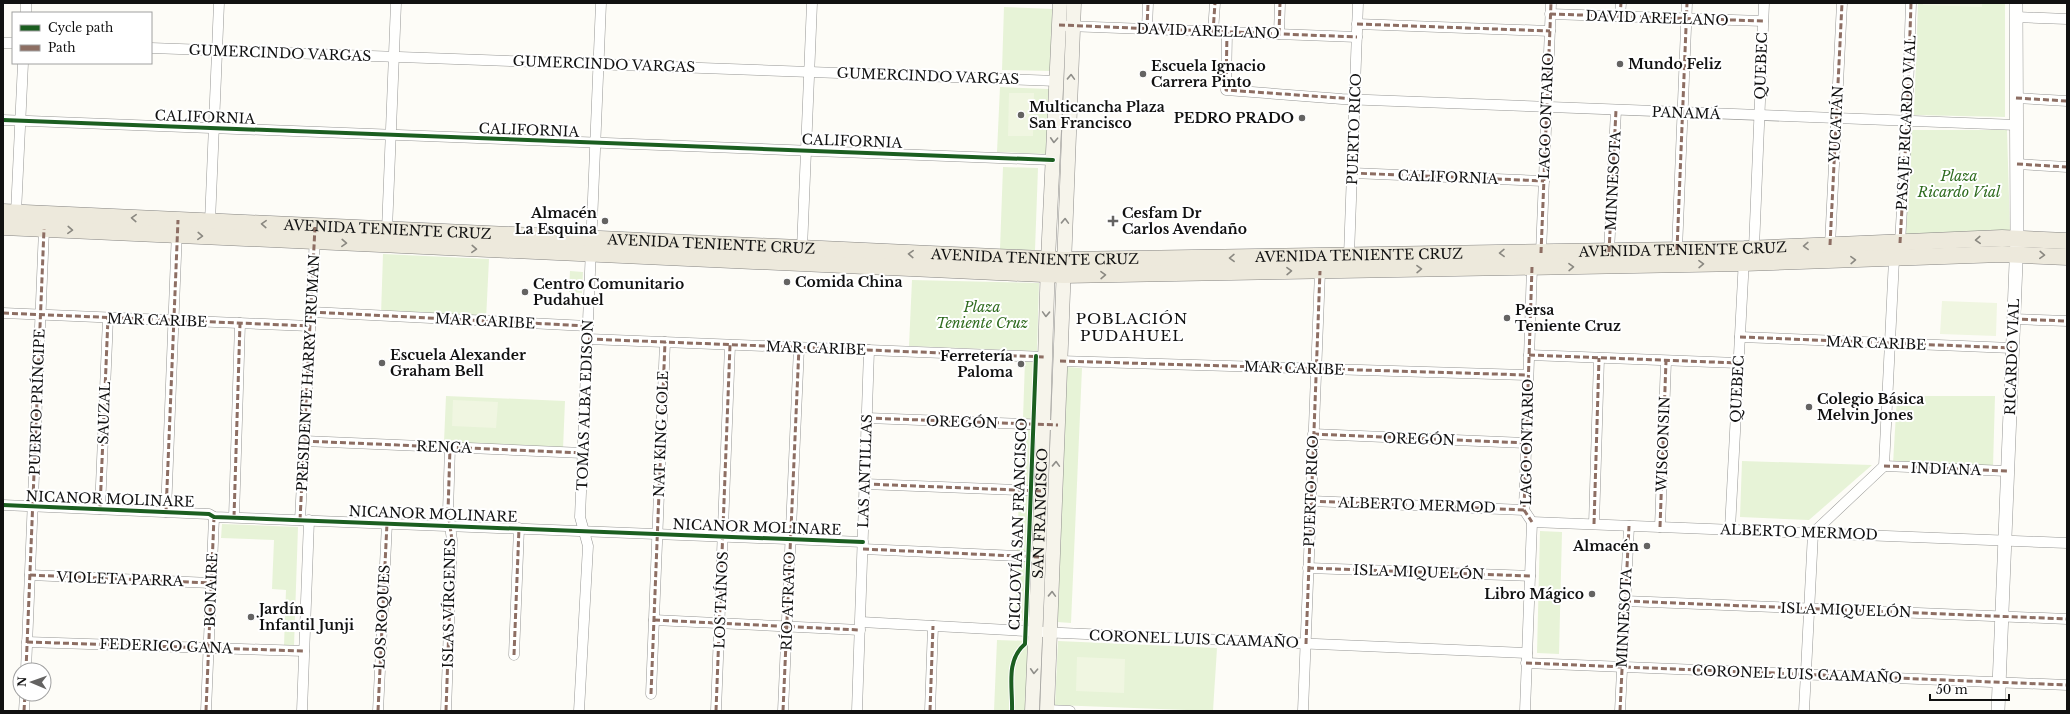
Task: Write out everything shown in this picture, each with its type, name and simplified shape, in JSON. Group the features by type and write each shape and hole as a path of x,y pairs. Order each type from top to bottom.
{"main road":[{"name":"SAN FRANCISCO","path":"1032,711 1039,557 1048,267 1060,3"},
{"name":"SAN FRANCISCO","path":"1047,710 1074,3"},
{"name":"AVENIDA TENIENTE CRUZ","path":"7,220 1048,267"},
{"name":"AVENIDA TENIENTE CRUZ","path":"7,220 44,229 177,228 210,222 315,234 387,230 591,247 802,249 1064,268 1320,271 1532,267 1830,246 2017,238 2067,241"},
{"name":"AVENIDA TENIENTE CRUZ","path":"1064,268 1349,256 1677,250 1894,259 2016,254 2067,257"}],"street":[{"path":"210,222 219,3"},
{"path":"387,230 396,3"},
{"name":"TOMAS ALBA EDISON","path":"579,711 588,546 580,517 601,3"},
{"path":"802,249 812,3"},
{"path":"1147,29 1148,3"},
{"path":"1213,32 1214,3"},
{"path":"1279,34 1280,3"},
{"name":"PUERTO RICO","path":"1349,256 1358,3"},
{"name":"LAGO ONTARIO","path":"1541,253 1551,3"},
{"path":"1620,16 1621,3"},
{"path":"1677,250 1687,3"},
{"name":"QUEBEC","path":"1730,529 1738,363 1759,116 1764,3"},
{"name":"YUCATÁN","path":"1830,246 1842,3"},
{"name":"PASAJE RICARDO VIAL","path":"1900,243 1907,122 1911,3"},
{"name":"RICARDO VIAL","path":"1998,711 2017,238 2016,3"},
{"name":"DAVID ARELLANO","path":"1550,14 1763,21"},
{"path":"2016,17 2067,19"},
{"path":"1358,24 1550,31"},
{"name":"DAVID ARELLANO","path":"1059,25 1357,37"},
{"name":"PANAMÁ","path":"1227,32 1226,90 1355,99 1907,122 2016,125"},
{"name":"GUMERCINDO VARGAS","path":"152,48 1057,81"},
{"path":"7,220 20,121 24,64"},
{"path":"2016,98 2067,101"},
{"name":"MINNESOTA","path":"1609,252 1616,110"},
{"name":"CALIFORNIA","path":"3,120 1054,160"},
{"path":"2017,164 2067,167"},
{"name":"CALIFORNIA","path":"1352,173 1544,181"},
{"path":"166,512 177,228"},
{"name":"PUERTO PRÍNCIPE","path":"26,662 44,229"},
{"name":"PRESIDENTE HARRY TRUMAN","path":"302,711 305,520 304,441 315,234"},
{"path":"1804,711 1813,533 1884,466 1894,259"},
{"name":"LAGO ONTARIO","path":"1525,711 1532,522 1524,510 1532,267"},
{"name":"PUERTO RICO","path":"1303,711 1312,434 1320,271"},
{"name":"MAR CARIBE","path":"311,312 588,326"},
{"name":"MAR CARIBE","path":"3,313 310,326"},
{"name":"SAUZAL","path":"100,509 108,318"},
{"path":"2013,319 2067,321"},
{"path":"234,518 240,323"},
{"name":"MAR CARIBE","path":"1740,337 2012,348"},
{"name":"MAR CARIBE","path":"588,339 1045,357"},
{"name":"NAT KING COLE","path":"651,694 665,342"},
{"name":"LOS TAÍNOS","path":"716,711 730,345"},
{"name":"RÍO ATRATO","path":"783,711 798,347"},
{"name":"LAS ANTILLAS","path":"857,711 870,350"},
{"path":"1529,355 1738,363"},
{"path":"1594,524 1599,358"},
{"name":"MAR CARIBE","path":"1060,361 1528,375"},
{"name":"WISCONSIN","path":"1660,527 1666,361"},
{"name":"OREGÓN","path":"867,418 1058,425"},
{"name":"OREGÓN","path":"1312,434 1526,443"},
{"name":"RENCA","path":"304,441 583,453"},
{"name":"ISLAS VÍRGENES","path":"446,711 452,540 448,512 450,447"},
{"name":"INDIANA","path":"1884,466 2007,471"},
{"path":"865,484 1041,491"},
{"name":"ALBERTO MERMOD","path":"1311,501 1524,510"},
{"name":"NICANOR MOLINARE","path":"3,505 209,514 214,517 234,518 790,539 863,546"},
{"name":"BONAIRE","path":"206,711 214,517"},
{"name":"ALBERTO MERMOD","path":"1532,522 2067,543"},
{"name":"LOS ROQUES","path":"378,711 387,523"},
{"name":"MINNESOTA","path":"1620,711 1629,526"},
{"path":"514,655 519,528"},
{"path":"863,546 1039,557"},
{"name":"ISLA MIQUELÓN","path":"1308,568 1530,576"},
{"name":"VIOLETA PARRA","path":"30,575 211,583"},
{"name":"ISLA MIQUELÓN","path":"1625,601 2067,619"},
{"name":"CORONEL LUIS CAAMAÑO","path":"654,620 786,626 933,626 1050,633 1306,644 1527,658 1622,667 2067,685"},
{"path":"930,711 933,626"},
{"name":"FEDERICO GANA","path":"27,642 304,651"},
{"path":"1047,710 1070,711"}],"green space":[{"path":"1918,3 2005,3 2005,117 1914,115"},
{"path":"1923,3 1982,3 1982,7 1923,5"},
{"path":"1004,7 1053,9 1051,71 1002,70"},
{"path":"1000,87 1049,89 1046,154 997,152"},
{"name":"Multicancha Plaza San Francisco","path":"1009,93 1034,93 1033,136 1008,136"},
{"name":"Plaza Ricardo Vial","path":"1910,130 2007,130 2010,232 1906,236"},
{"path":"1003,167 1038,168 1035,250 1000,249"},
{"path":"383,254 489,259 486,320 381,315"},
{"path":"570,271 583,272 582,293 569,292"},
{"name":"Plaza Teniente Cruz","path":"912,280 1039,283 1037,351 909,346"},
{"path":"1942,301 1997,303 1996,336 1940,334"},
{"path":"1025,360 1040,361 1038,419 1023,419"},
{"path":"1067,367 1082,368 1071,623 1057,622"},
{"path":"446,396 565,401 563,449 444,442"},
{"path":"1897,396 1995,396 1993,467 1893,464"},
{"path":"453,400 498,402 496,428 452,426"},
{"path":"1023,428 1037,429 1035,486 1021,486"},
{"path":"1742,461 1872,465 1809,520 1740,517"},
{"path":"1019,494 1034,495 1032,553 1017,552"},
{"path":"222,524 298,527 294,646 284,645 286,590 272,589 274,540 221,538"},
{"path":"1540,531 1562,532 1559,654 1537,653"},
{"path":"1017,561 1031,561 1029,621 1015,621"},
{"path":"997,640 1029,641 1025,711 994,711"},
{"path":"1058,641 1217,648 1213,711 1055,705"},
{"path":"1077,657 1125,659 1124,693 1076,691"}],"marked path":[{"path":"1147,29 1148,3"},
{"path":"1213,32 1215,3"},
{"path":"1279,34 1280,3"},
{"path":"1541,253 1551,3"},
{"path":"1620,16 1621,3"},
{"path":"1677,250 1687,3"},
{"path":"1830,245 1842,3"},
{"path":"1900,243 1907,121 1911,3"},
{"path":"1550,14 1763,21"},
{"path":"1357,24 1550,31"},
{"path":"1059,25 1357,37"},
{"path":"1227,32 1226,90 1355,99"},
{"path":"2016,98 2067,101"},
{"path":"1609,252 1616,110"},
{"path":"2017,164 2067,167"},
{"path":"1352,173 1544,181"},
{"path":"166,512 178,220"},
{"path":"300,520 315,227"},
{"path":"26,662 44,229"},
{"path":"1532,267 1524,510 1532,522"},
{"path":"1306,644 1320,271"},
{"path":"311,312 588,326"},
{"path":"3,313 310,326"},
{"path":"100,509 108,318"},
{"path":"2013,319 2067,321"},
{"path":"234,517 240,323"},
{"path":"1740,337 2012,348"},
{"path":"588,339 1045,357"},
{"path":"651,694 665,342"},
{"path":"716,711 730,345"},
{"path":"783,711 799,347"},
{"path":"1529,355 1738,363"},
{"path":"1594,524 1599,358"},
{"path":"1060,361 1528,375"},
{"path":"1660,527 1666,361"},
{"path":"867,418 1058,425"},
{"path":"1313,434 1526,443"},
{"path":"304,441 583,453"},
{"path":"446,711 452,540 448,512 450,447"},
{"path":"1884,466 2007,471"},
{"path":"865,484 1041,491"},
{"path":"1311,501 1524,510"},
{"path":"206,711 214,517 211,514"},
{"path":"378,711 387,523"},
{"path":"1620,711 1629,526"},
{"path":"514,655 519,528"},
{"path":"863,549 1039,557"},
{"path":"1308,568 1530,576"},
{"path":"30,575 211,583"},
{"path":"1625,601 2067,619"},
{"path":"654,620 860,630"},
{"path":"930,711 933,626"},
{"path":"27,642 304,651"},
{"path":"1526,663 2067,685"},
{"path":"24,711 25,702"}],"cycle path":[{"path":"3,120 1053,160"},
{"name":"CICLOVÍA SAN FRANCISCO","path":"1012,711 1012,667 1015,658 1025,644 1036,356"},
{"path":"3,505 209,514 214,517 863,542"}],"place":[{"name":"Mundo Feliz","path":"1620,64"},
{"name":"Escuela Ignacio Carrera Pinto","path":"1143,74"},
{"name":"Multicancha Plaza San Francisco","path":"1021,115"},
{"name":"PEDRO PRADO","path":"1302,118"},
{"name":"Almacén La Esquina","path":"605,221"},
{"name":"Cesfam Dr Carlos Avendaño","path":"1113,221"},
{"name":"Comida China","path":"787,282"},
{"name":"Centro Comunitario Pudahuel","path":"525,292"},
{"name":"Persa Teniente Cruz","path":"1507,318"},
{"name":"Escuela Alexander Graham Bell","path":"382,363"},
{"name":"Ferretería Paloma","path":"1021,364"},
{"name":"Colegio Básica Melvin Jones","path":"1809,407"},
{"name":"Almacén","path":"1647,546"},
{"name":"Libro Mágico","path":"1592,594"},
{"name":"Jardín Infantil Junji","path":"251,617"}],"district":[{"name":"POBLACIÓN PUDAHUEL","path":"1132,328"}]}
